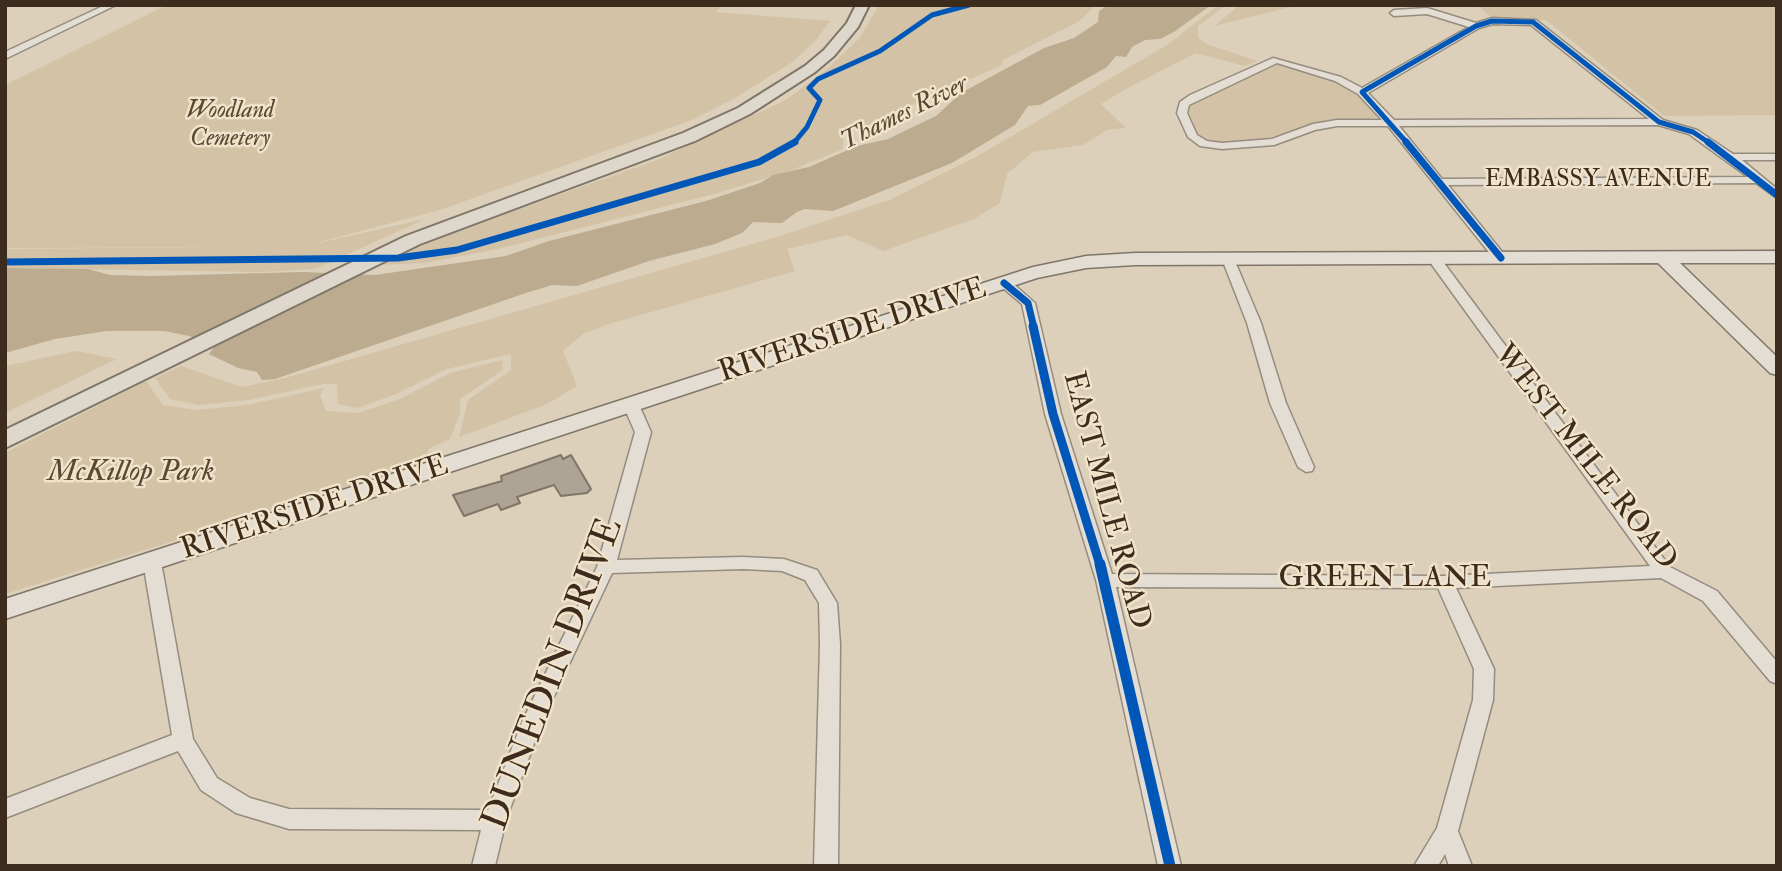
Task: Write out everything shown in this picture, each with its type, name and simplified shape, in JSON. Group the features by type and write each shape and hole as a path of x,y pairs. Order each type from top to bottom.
{"main road":[{"path":"17,428 409,238 644,149 718,117 800,68 830,39 854,5"},
{"path":"409,238 654,150 744,111 810,69 829,53 853,24 863,5"},
{"name":"RIVERSIDE DRIVE","path":"5,609 1004,283 1086,262 1777,257"}],"street":[{"path":"5,56 112,5"},
{"path":"1394,13 1426,11 1476,26"},
{"path":"1362,92 1476,26 1500,21 1533,22 1660,122"},
{"path":"1502,258 1390,122 1362,92 1338,79 1276,60 1184,104 1182,113 1193,136 1204,144 1252,146 1325,125 1390,122 1660,122 1693,132 1731,157 1777,195"},
{"path":"1731,157 1777,157"},
{"name":"EMBASSY AVENUE","path":"1438,182 1757,180"},
{"name":"WEST MILE ROAD","path":"1433,258 1664,572 1710,596 1777,676"},
{"path":"1664,258 1777,369"},
{"path":"1228,259 1254,323 1278,403 1306,467"},
{"name":"EAST MILE ROAD","path":"1004,283 1028,303 1053,414 1105,580 1170,866"},
{"name":"DUNEDIN DRIVE","path":"483,866 495,820 532,722 606,567 643,432 631,405"},
{"path":"152,562 183,740 209,784 244,806 289,819 495,820"},
{"path":"606,567 784,565 811,575 828,603 831,644 826,866"},
{"name":"GREEN LANE","path":"1105,580 1444,582 1664,572"},
{"path":"1425,866 1447,831 1483,700 1484,669 1444,582"},
{"path":"5,808 183,740"},
{"path":"1447,831 1461,866"}],"green space":[{"name":"Woodland Cemetery","path":"167,5 722,5 716,12 830,21 817,39 794,61 735,98 692,120 440,210 305,246 425,219 315,269 261,272 5,268 5,249 247,247 5,248 5,85"},
{"path":"879,5 1096,5 1078,22 1003,60 1002,65 843,136 843,149 792,170 718,193 498,249 424,263 376,265 462,229 655,161 786,100 828,68 859,39"},
{"path":"1218,5 1226,5 1198,26 1198,38 1209,45 1258,61 1244,66 1196,53 1124,90 1101,104 1126,128 1107,130 1083,145 1033,152 1007,174 1000,203 974,219 883,251 847,235 787,249 795,271 609,324 583,334 563,351 577,386 547,404 459,437 468,400 511,370 511,354 447,369 396,394 358,408 338,404 337,384 323,384 249,400 198,405 170,399 155,378 181,366 242,387 285,378 780,236 889,200 976,157 1167,45"},
{"path":"1240,5 1299,5 1214,26"},
{"path":"1476,5 1777,5 1777,115 1664,116 1546,20 1494,19"},
{"path":"1275,63 1332,79 1355,90 1378,116 1368,120 1317,123 1255,142 1214,143 1198,136 1187,115 1187,108 1193,101"},
{"path":"76,351 117,359 5,413 5,366"},
{"name":"McKillop Park","path":"502,360 503,370 460,399 460,414 450,439 428,449 427,461 5,594 5,453 146,381 163,405 197,410 247,405 324,388 320,396 326,411 358,413 400,399 450,373"}],"shaded area":[{"path":"1108,5 1211,5 1174,32 1160,39 1145,40 1132,47 1126,57 1116,56 1107,67 1040,105 1028,106 1015,125 952,163 833,211 805,209 782,223 753,222 742,233 715,244 649,261 577,286 552,285 275,379 262,380 257,372 238,368 209,354 214,347 212,345 189,336 164,331 107,331 55,339 5,353 5,268 88,269 110,275 151,276 303,272 375,275 506,256 549,241 706,201 760,183 773,175 809,167 857,146 888,139 936,116 961,93 1044,48 1074,38 1098,22 1099,11"}],"building":[{"path":"561,455 563,459 571,455 591,489 587,493 561,496 554,485 517,497 520,503 501,510 498,504 464,516 453,495 502,481 501,476"}],"cycle path":[{"path":"5,262 398,258 457,250 759,162 794,143 807,127 820,100 809,88 818,79 880,51 932,15 969,5"},
{"path":"1501,258 1390,122 1362,92 1476,26 1492,21 1533,22 1659,122 1693,132 1731,157 1777,195"},
{"path":"1004,283 1028,303 1053,414 1105,580 1170,866"}],"water label":[{"name":"Thames River","path":"905,114"}]}
